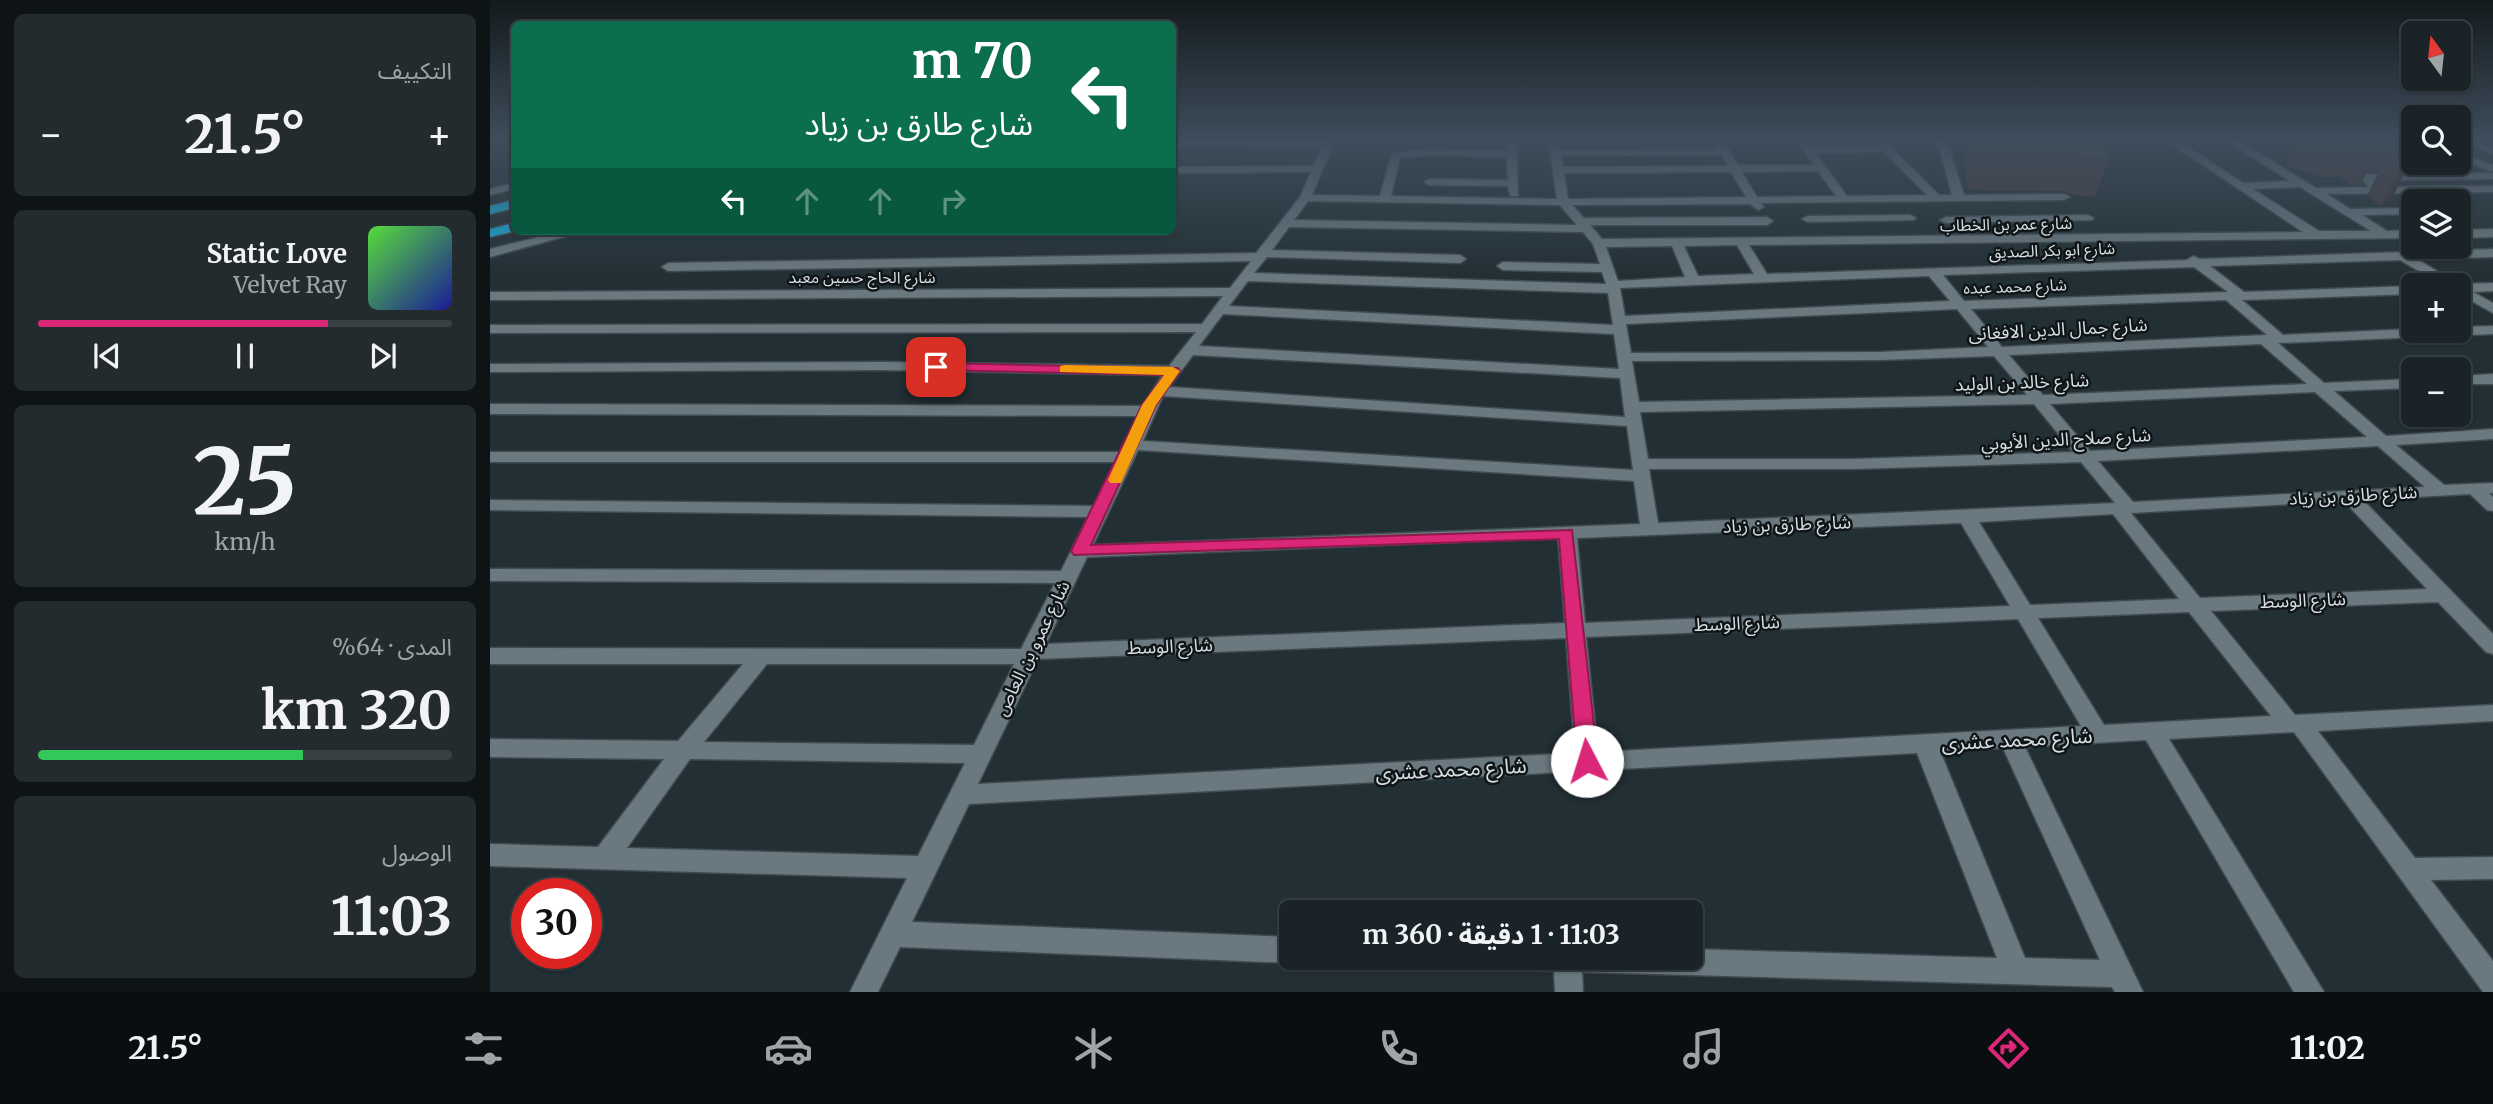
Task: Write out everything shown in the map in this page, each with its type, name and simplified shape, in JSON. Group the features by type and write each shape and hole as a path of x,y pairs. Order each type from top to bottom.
{"highway":[{"path":"490,210 511,205"},
{"path":"490,233 511,228"}],"street":[{"name":"شارع عمرو بن العاص","path":"864,992 1158,391 1305,198 1310,185"},
{"path":"1385,199 1388,185"},
{"path":"1426,200 1428,185"},
{"path":"1513,185 1514,201"},
{"path":"1560,185 1563,202 1599,243 1613,287 1650,528"},
{"path":"1632,185 1754,200 2064,197"},
{"path":"1305,198 1563,202 1639,185"},
{"path":"1745,185 1780,243"},
{"path":"1834,185 1844,199"},
{"path":"1919,185 1965,240"},
{"path":"1955,185 1959,198"},
{"path":"2241,186 2263,185"},
{"path":"2305,185 2386,234"},
{"path":"2375,185 2383,190"},
{"path":"2241,186 2316,235"},
{"path":"490,192 511,187"},
{"path":"2314,191 2493,189"},
{"path":"1892,198 1929,240"},
{"path":"1794,200 1824,242"},
{"path":"2349,212 2401,211"},
{"path":"1808,219 1909,218"},
{"path":"1946,220 2088,218"},
{"path":"1286,223 1584,226 1767,221"},
{"path":"2471,234 2493,233"},
{"name":"شارع عمر بن الخطاب","path":"1599,243 2401,234"},
{"path":"490,253 563,235"},
{"path":"2365,235 2401,255"},
{"path":"2163,237 2235,296 2272,339 2439,490"},
{"path":"1741,242 1763,278"},
{"path":"1677,243 1693,280"},
{"name":"شارع ابو بكر الصديق","path":"2471,254 2493,253"},
{"path":"668,267 1261,255 1454,259 1441,284"},
{"name":"شارع ابو بكر الصديق","path":"1441,284 1613,287 1693,280 2401,256"},
{"path":"2407,259 2431,273"},
{"path":"1503,266 1607,268"},
{"path":"1933,272 2087,458 2194,605 2295,724 2409,869 2493,983"},
{"name":"شارع الحاج حسين معبد","path":"490,296 1239,284 1441,284"},
{"path":"2471,288 2493,287"},
{"name":"شارع محمد عبده","path":"1220,310 1619,325 1960,305 2401,290"},
{"path":"2471,296 2493,309"},
{"path":"490,329 1206,328"},
{"name":"شارع جمال الدين الافغانى","path":"1624,357 1881,356 2493,330"},
{"path":"1189,351 1627,374"},
{"path":"490,368 883,366 1173,371"},
{"path":"2471,380 2493,379"},
{"name":"شارع خالد بن الوليد","path":"1158,391 1633,414 2040,402 2401,384"},
{"path":"490,409 1147,411"},
{"name":"شارع صلاح الدين الأيوبي","path":"490,457 1129,451 1641,470 2087,458 2493,434"},
{"name":"شارع طارق بن زياد","path":"1080,551 1967,517 2493,488"},
{"path":"2474,489 2493,506"},
{"path":"2349,496 2493,647"},
{"path":"490,505 1099,512"},
{"path":"1967,517 2098,735"},
{"path":"1567,533 1587,761"},
{"path":"490,575 1067,577"},
{"name":"شارع الوسط","path":"490,656 1029,654 2444,595"},
{"path":"605,858 684,750 762,656"},
{"name":"شارع محمد عشرى","path":"960,795 2493,713"},
{"path":"2152,731 2310,992"},
{"path":"2010,739 2125,983"},
{"path":"1925,743 2017,973"},
{"path":"490,748 979,754"},
{"path":"490,855 925,867"},
{"path":"2409,869 2493,868"},
{"path":"892,934 1279,949"},
{"path":"1703,963 2017,973 2125,983"},
{"path":"1568,970 1569,992"}],"slow traffic":[{"path":"1065,369 1173,371 1149,405 1115,480"}],"route":[{"path":"936,367 1173,371 1149,405 1127,457 1080,551 1567,533 1587,761"}]}
